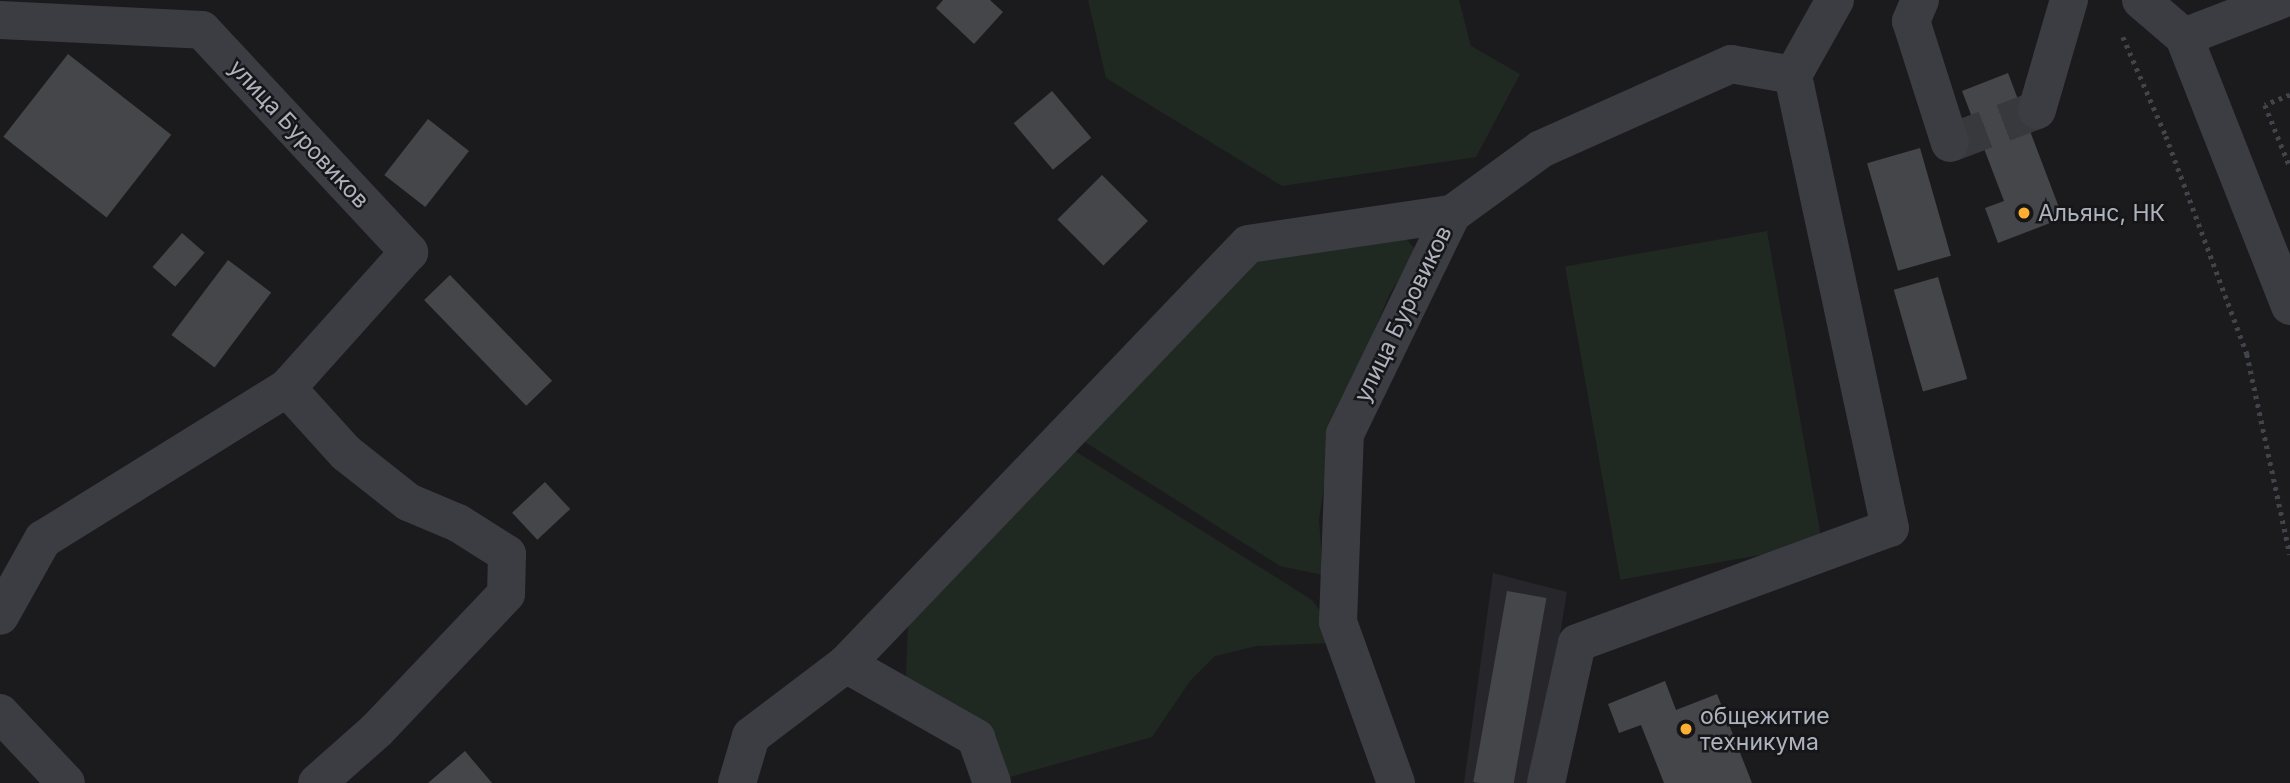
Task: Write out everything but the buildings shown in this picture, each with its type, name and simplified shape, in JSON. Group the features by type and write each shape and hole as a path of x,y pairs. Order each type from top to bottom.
{"street":[{"path":"1546,783 1577,643 1890,528 1793,75 1835,0"},
{"path":"1920,0 1911,21 1950,143"},
{"path":"2037,110 2069,0"},
{"path":"2141,0 2184,37 2290,306"},
{"path":"2184,37 2280,0"},
{"name":"улица Буровиков","path":"0,20 202,30 409,252 287,388 43,539 0,616"},
{"name":"улица Буровиков","path":"1396,783 1338,622 1345,434 1452,214 1541,149 1731,64 1793,75"},
{"path":"737,783 751,736 846,664 1248,244 1452,214"},
{"path":"287,388 346,453 408,502 458,523 507,554 506,594 377,730 317,783"},
{"path":"846,664 976,738 992,783"},
{"path":"0,713 66,783"}],"path":[{"path":"2123,36 2166,136 2246,354 2290,554"},
{"path":"2290,95 2265,105 2290,167"}],"shaded area":[{"path":"1088,0 1459,0 1471,46 1520,74 1476,157 1282,186 1106,78"},
{"path":"1399,230 1417,252 1390,293 1344,402 1328,457 1319,520 1323,575 1280,566 1077,437 1261,254"},
{"path":"1767,231 1822,544 1620,580 1565,267"},
{"path":"1067,446 1312,600 1323,615 1331,643 1257,646 1215,656 1190,681 1152,737 1010,777 906,680 908,624"},
{"path":"1493,573 1567,592 1536,783 1464,783"}],"tunnel":[{"path":"1950,143 2037,110"}],"place":[{"name":"Альянс, НК","path":"2024,213"},
{"name":"общежитие техникума","path":"1686,729"}]}
